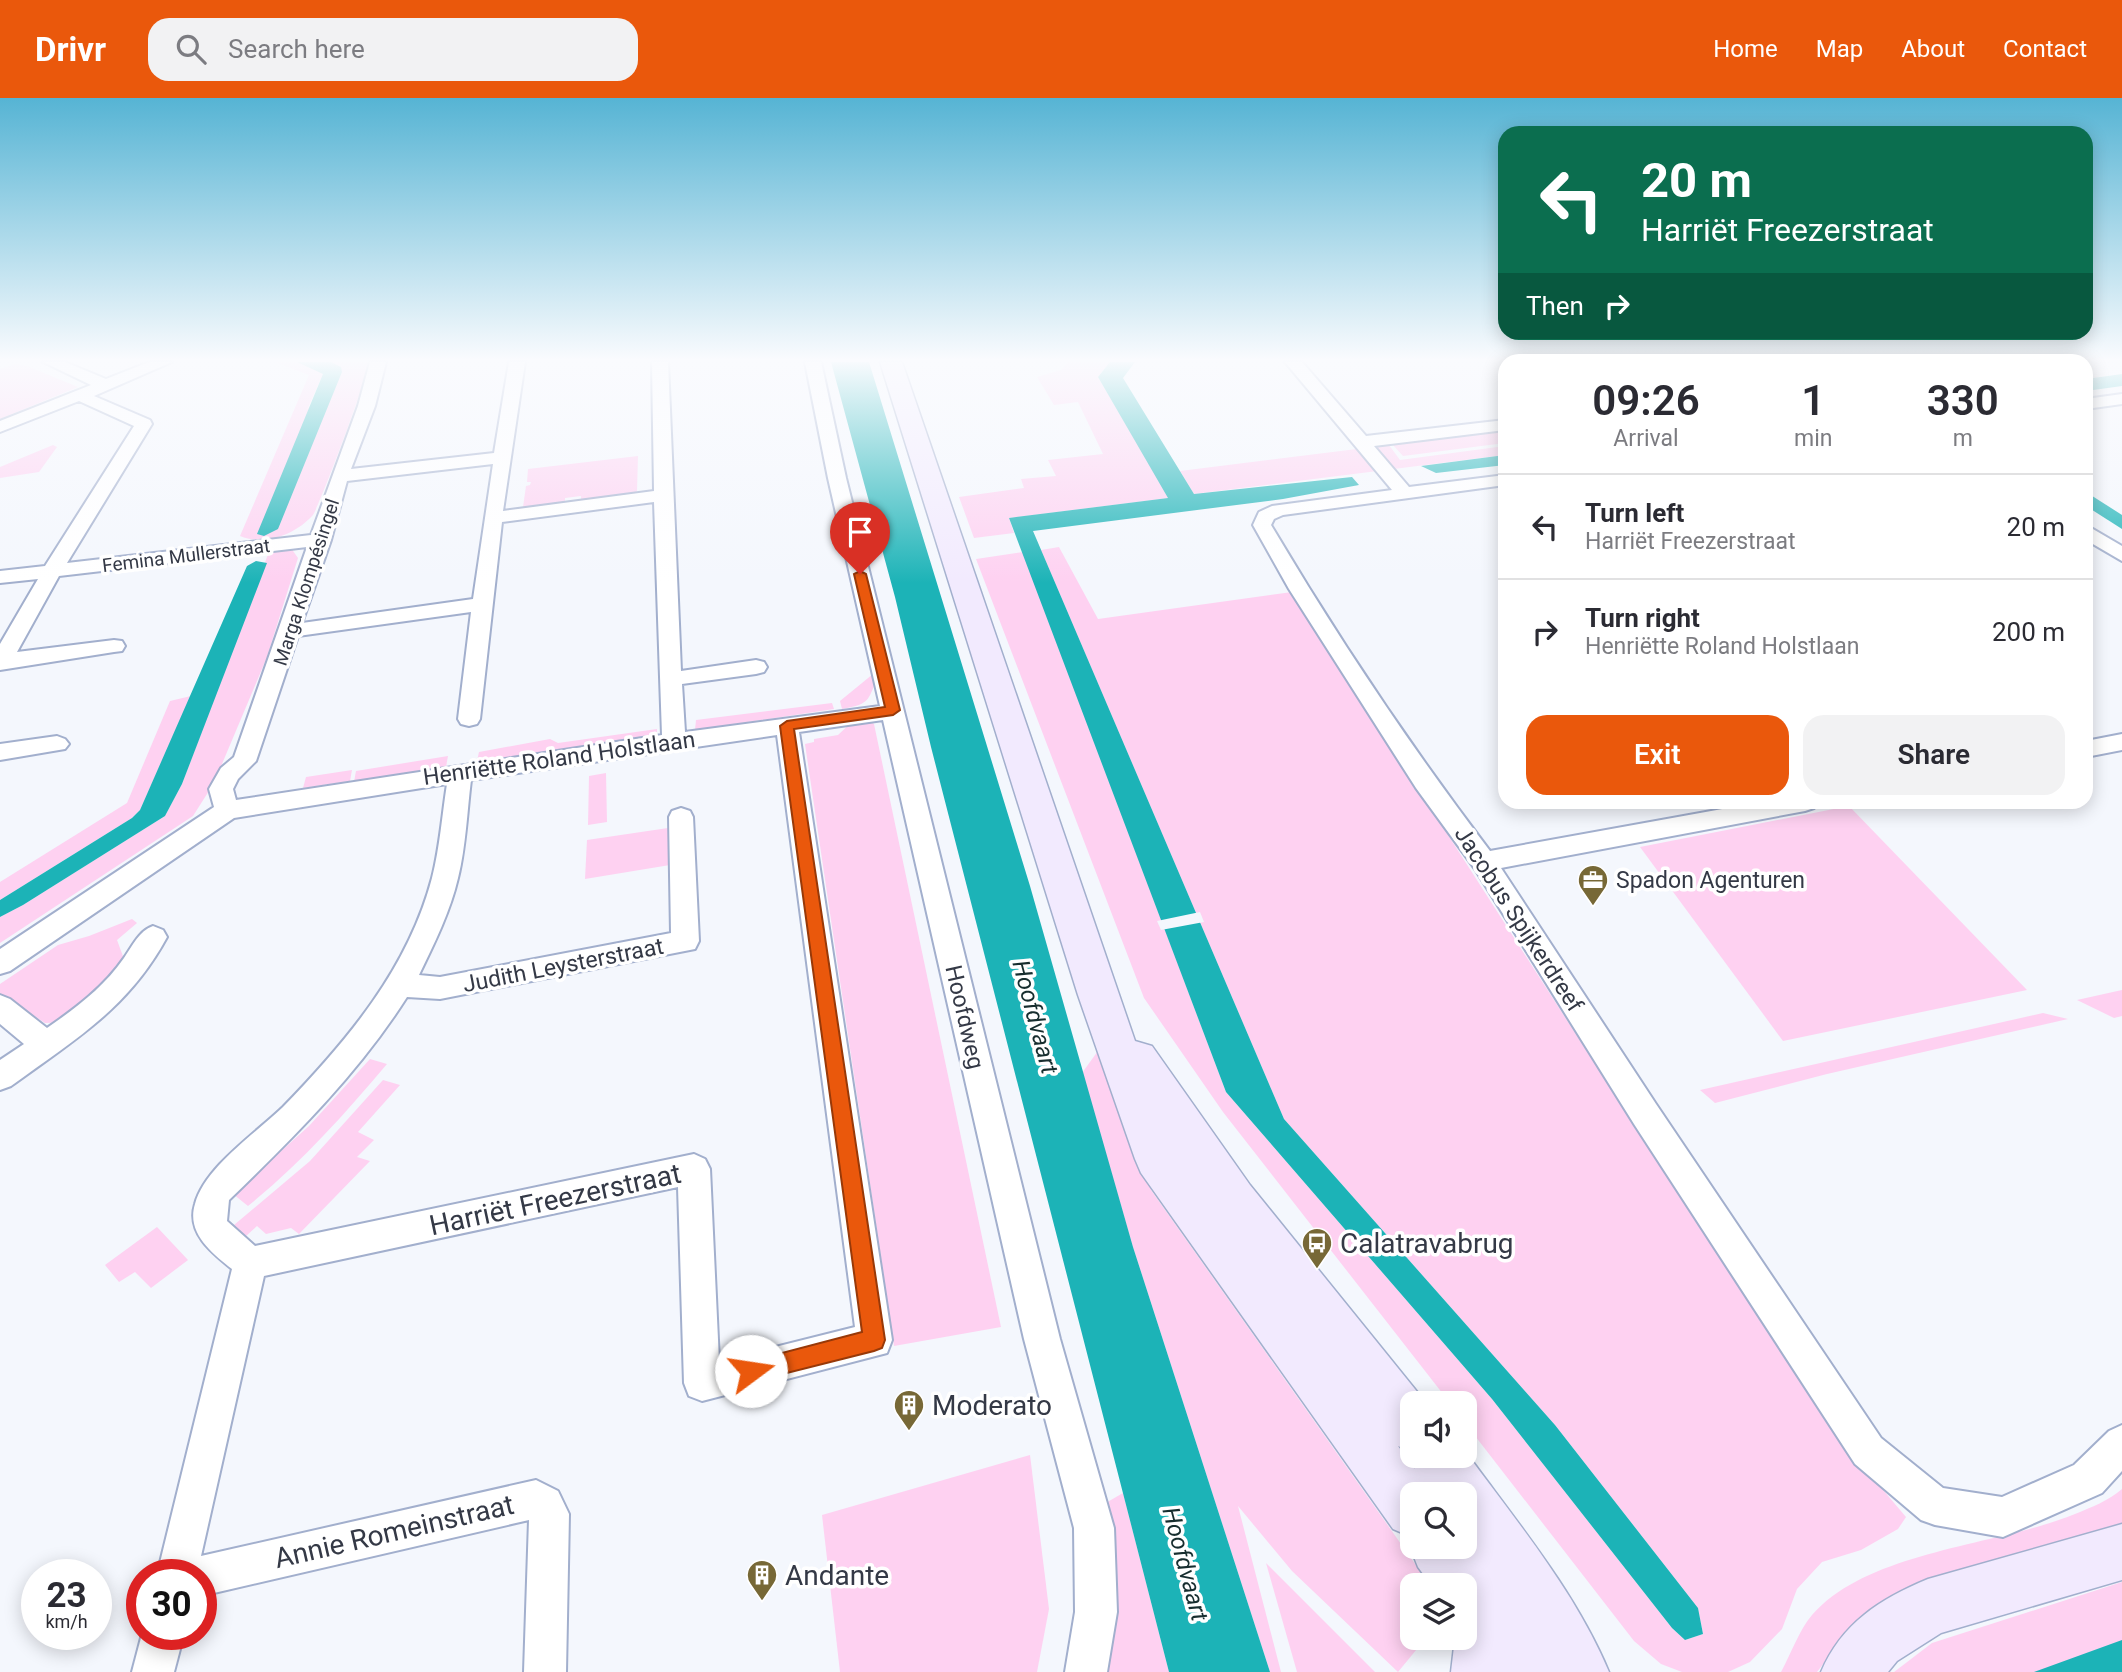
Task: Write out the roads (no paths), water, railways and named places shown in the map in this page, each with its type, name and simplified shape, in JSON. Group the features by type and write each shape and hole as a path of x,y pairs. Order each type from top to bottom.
{"street":[{"name":"Femina Mullerstraat","path":"1,662 52,571 137,435"},
{"name":"Marga Klompésingel","path":"0,963 241,798 250,770 244,761 291,631 340,476 356,435"},
{"path":"469,719 507,435"},
{"path":"662,435 665,578 674,741"},
{"name":"Hoofdweg","path":"828,435 1042,1339 1094,1528 1096,1612 1086,1672"},
{"path":"915,435 1098,995 1157,1159 1400,1493"},
{"path":"1356,435 1404,493"},
{"path":"1362,442 1417,435"},
{"path":"340,476 504,457"},
{"name":"Jacobus Spijkerdreef","path":"1498,481 1279,510 1266,516 1262,525 1299,589 1425,782 1484,862 1645,1114 1868,1451 1935,1506 2003,1517 2088,1479 2122,1444"},
{"path":"494,518 663,495"},
{"path":"2093,536 2122,555"},
{"name":"Femina Mullerstraat","path":"0,578 321,540"},
{"path":"291,631 483,604"},
{"name":"Femina Mullerstraat","path":"1,662 114,646"},
{"path":"671,678 756,667"},
{"name":"Henriëtte Roland Holstlaan","path":"227,810 893,710"},
{"name":"Harriët Freezerstraat","path":"250,1262 694,1169 702,1383 874,1340 787,726"},
{"path":"2093,748 2122,742"},
{"path":"0,752 57,744"},
{"path":"181,1559 250,1262 211,1226 207,1216 213,1198 217,1190 314,1098 360,1045 401,985 426,935 443,886 460,773"},
{"path":"1484,862 1768,809"},
{"name":"Judith Leysterstraat","path":"401,985 440,988 685,941 681,817"},
{"path":"0,1077 96,1009 129,974 153,937"},
{"path":"1098,995 1186,1133 1400,1410"},
{"path":"0,1007 47,1045"},
{"path":"1445,1468 1529,1586 1579,1672"},
{"name":"Annie Romeinstraat","path":"217,1572 536,1499 544,1505 549,1514 545,1672"},
{"path":"1852,1672 1876,1640 1928,1608 2122,1552"},
{"path":"1447,1559 1486,1614 1520,1672"},
{"path":"1481,1672 1486,1614"},
{"path":"153,1672 159,1650"}],"water":[{"path":"298,435 316,435 278,529 264,536 257,534"},
{"name":"Hoofdvaart","path":"851,435 892,435 1030,886 1133,1247 1270,1672 1169,1672 931,747 895,597"},
{"path":"1132,435 1158,435 1194,494 1352,477 1359,485 1283,499 1033,531 1284,1119 1555,1425 1698,1608 1703,1634 1685,1640 1672,1628 1492,1399 1226,1092 1009,518 1168,498"},
{"path":"1498,456 1498,466 1436,473 1421,466"},
{"path":"2093,496 2122,515 2122,529 2093,510"},
{"path":"256,561 267,563 182,784 165,816 0,917 0,900 132,818 140,810 247,566"},
{"path":"2122,1640 2122,1672 2034,1672"}],"place":[{"name":"Spadon Agenturen","path":"1593,907"},
{"name":"Calatravabrug","path":"1317,1270"},
{"name":"Moderato","path":"909,1432"},
{"name":"Andante","path":"762,1602"}]}
